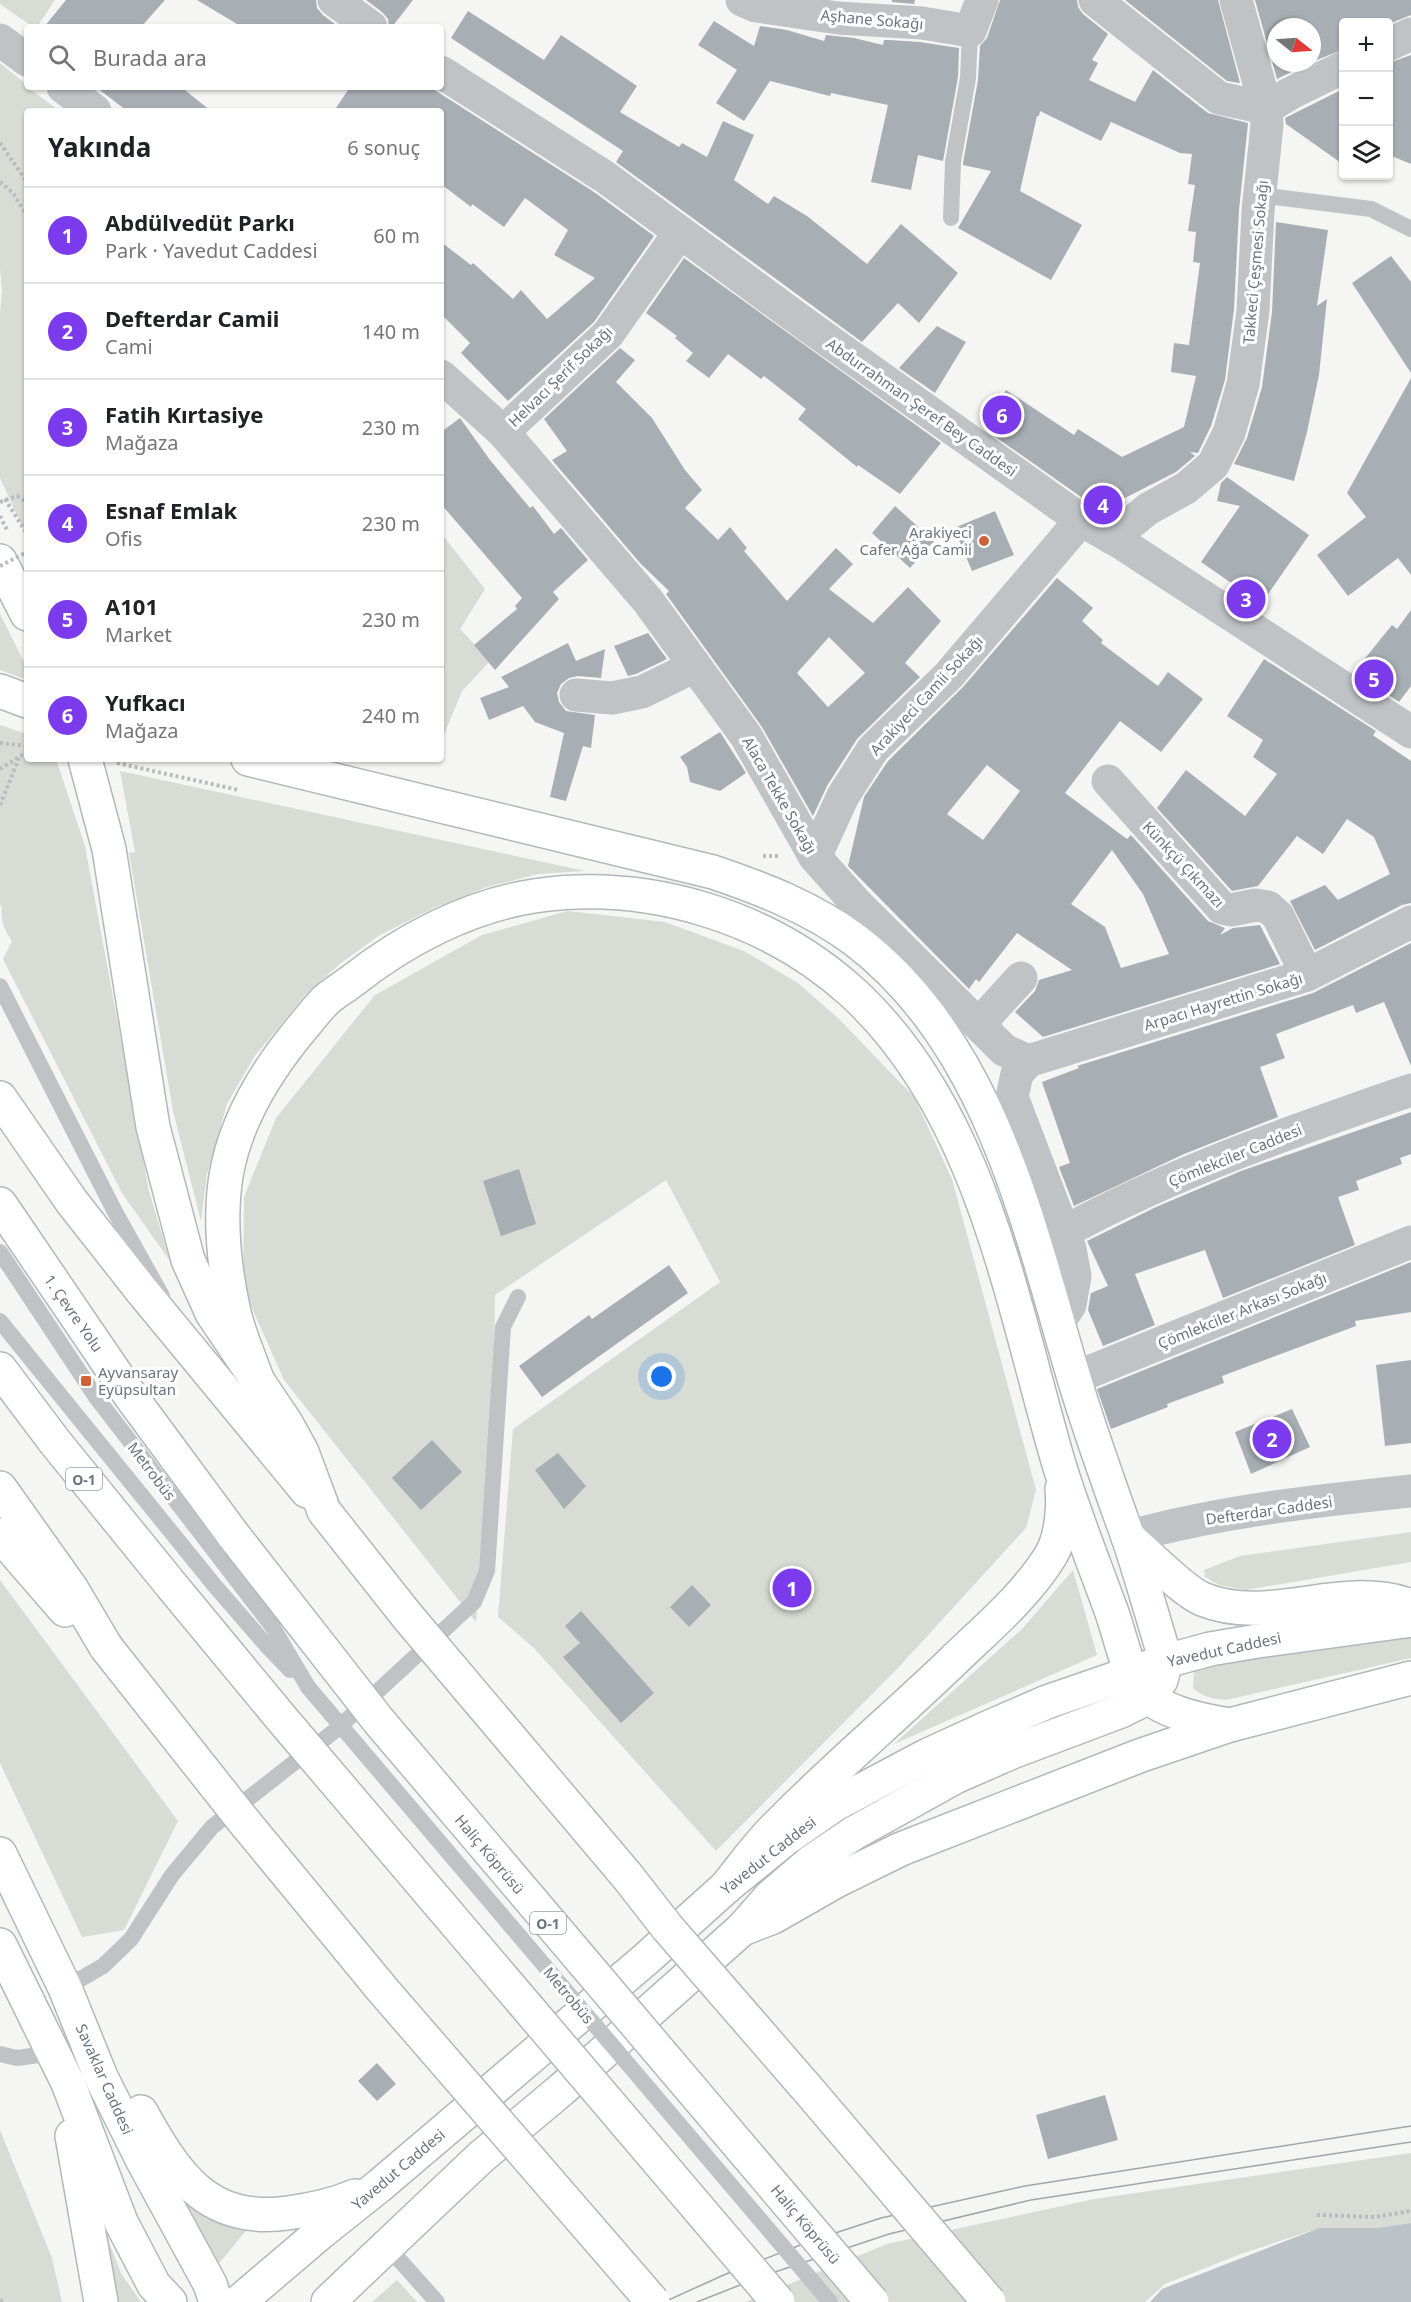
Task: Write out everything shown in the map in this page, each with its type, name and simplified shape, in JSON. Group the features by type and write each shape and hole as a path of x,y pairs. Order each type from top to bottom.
{"main road":[{"path":"0,561 24,608"},
{"path":"0,691 24,700"},
{"path":"99,762 99,806 118,899 153,1127 189,1260 212,1313 286,1423 302,1452 324,1510"},
{"path":"260,762 713,872 770,892 809,912 854,940 892,972 924,1007 947,1041 978,1097 1009,1166 1032,1233 1097,1451 1128,1537 1166,1661 1161,1680 1140,1685 1120,1711 1012,1752 955,1777 854,1833 811,1862 770,1897 742,1929 561,2090 481,2157 328,2302"},
{"path":"258,1383 233,1311 222,1211 227,1172 239,1132 260,1087 288,1046 324,1002 377,961 423,934 487,908 534,896 598,893 650,897 705,909 773,936 819,964 854,994 893,1035 931,1088 954,1133 984,1206 1060,1466 1140,1685 1181,1713 1230,1725"},
{"path":"0,1098 72,1202 259,1435 324,1510 408,1617 628,1877 667,1927 989,2302"},
{"name":"1. Çevre Yolu","path":"0,1204 132,1398 234,1536"},
{"name":"O-1","path":"0,1369 68,1458 289,1728 778,2302"},
{"path":"726,1887 777,1826 912,1701 1035,1577 1052,1554 1059,1532 1063,1500 1060,1466"},
{"path":"0,1488 71,1588 106,1647 242,1819 382,1989 653,2302"},
{"path":"0,1535 65,1611 106,1647"},
{"name":"Haliç Köprüsü","path":"234,1536 385,1729 872,2302"},
{"path":"1128,1537 1200,1598 1223,1606 1245,1609 1279,1607 1358,1596 1400,1601 1411,1606"},
{"name":"Yavedut Caddesi","path":"1166,1661 1239,1644 1411,1620"},
{"path":"742,1929 773,1917 836,1881 912,1844 1128,1760 1230,1725 1411,1678"},
{"name":"Yavedut Caddesi","path":"239,2302 646,1959 726,1887 785,1839 834,1805 936,1751 1017,1715 1140,1685"},
{"name":"Savaklar Caddesi","path":"0,1854 65,1988 101,2077 143,2161 210,2284 216,2302"},
{"path":"0,1945 68,2083 120,2222 154,2285 170,2302"},
{"path":"65,1988 177,2170 208,2198 243,2213 268,2216 322,2207 379,2186"},
{"path":"68,2083 74,2147 101,2302"}],"street":[{"path":"334,0 367,24"},
{"name":"Aşhane Sokağı","path":"742,0 756,6 838,18 921,23 970,31"},
{"path":"970,31 982,0"},
{"path":"1095,0 1219,98 1266,108 1339,69"},
{"name":"Takkeci Çeşmesi Sokağı","path":"1112,538 1148,509 1186,488 1213,465 1229,433 1243,384 1253,311 1259,195 1267,125 1266,108 1236,0"},
{"path":"1393,43 1411,34"},
{"path":"0,40 24,58"},
{"name":"Abdurrahman Şeref Bey Caddesi","path":"444,74 605,177 1081,520 1406,720"},
{"path":"67,90 90,108"},
{"name":"Helvacı Şerif Sokağı","path":"503,432 608,334 680,232"},
{"name":"Alaca Tekke Sokağı","path":"444,379 503,432 648,601 746,736 815,857 857,904 1004,1050 1028,1061"},
{"name":"Arakiyeci Camii Sokağı","path":"815,857 843,796 873,749 949,675 1081,520"},
{"path":"576,695 612,698 642,692 695,666"},
{"name":"Künkçü Çıkmazı","path":"1108,781 1222,908 1231,910 1256,905 1268,906 1278,916 1307,975"},
{"name":"Arpacı Hayrettin Sokağı","path":"1028,1061 1307,975 1411,922"},
{"path":"979,1024 1021,978"},
{"path":"1028,1061 1017,1074 1012,1097 1070,1249 1075,1276 1070,1305 1058,1323"},
{"name":"Çömlekciler Caddesi","path":"1064,1232 1111,1206 1276,1136 1411,1090"},
{"name":"Çömlekciler Arkası Sokağı","path":"1074,1378 1411,1242"},
{"name":"Defterdar Caddesi","path":"1128,1537 1175,1524 1411,1491"}],"lane":[{"path":"951,218 953,162 968,78 970,31"},
{"path":"1259,195 1371,209 1411,229"},
{"path":"0,986 114,1210 192,1350"},
{"name":"Metrobüs","path":"0,1252 96,1397 272,1626 308,1687"},
{"path":"65,1988 103,1966 131,1939 172,1875 212,1827 336,1729 474,1602 487,1571 503,1327 518,1297"},
{"name":"Metrobüs","path":"0,1321 215,1586 267,1646 308,1687 830,2302"},
{"path":"0,2054 17,2058 53,2053"},
{"path":"386,2245 437,2302"}],"path":[{"path":"0,143 24,178"},
{"path":"0,182 13,193 24,211"},
{"path":"0,502 17,496 24,500"},
{"path":"5,499 24,529"},
{"path":"0,566 24,554"},
{"path":"0,743 24,746"},
{"path":"0,769 24,754"},
{"path":"0,805 19,758"},
{"path":"108,762 244,791"},
{"path":"1317,2215 1375,2217 1411,2211"},
{"path":"0,2300 4,2302"}],"shaded area":[{"path":"0,0 55,0 39,24 29,24 0,4"},
{"path":"0,63 24,83 24,90 31,90 56,108 24,108 24,530 0,478 2,291 0,269"},
{"path":"444,537 485,589 460,629 490,661 462,691 444,735"},
{"path":"0,614 24,662 24,679 0,670"},
{"path":"0,725 24,733 24,762 57,762 85,846 149,1191 170,1261 122,1193 3,959 12,941 4,926 0,904"},
{"path":"120,771 585,871 538,874 487,887 436,907 380,935 341,963 305,995 254,1057 227,1104 207,1174 201,1221 173,1111 129,853 135,852"},
{"path":"568,911 665,922 744,951 798,983 839,1019 914,1097 952,1179 1036,1490 1026,1528 898,1668 716,1851 534,1648 498,1617 513,1429 720,1282 666,1180 495,1295 494,1360 476,1622 284,1380 243,1288 244,1197 276,1118 375,995 482,935"},
{"path":"1411,1532 1411,1562 1246,1590 1219,1585 1205,1577 1204,1570 1240,1556"},
{"path":"1073,1570 1097,1655 894,1744 1022,1629"},
{"path":"0,1580 178,1821 124,1930 82,1937 0,1763"},
{"path":"1411,1637 1411,1658 1226,1700 1208,1697 1193,1688 1194,1671 1248,1659"},
{"path":"0,2130 52,2258 62,2302 0,2302"},
{"path":"1411,2153 1411,2223 1376,2228 1319,2228 1241,2254 1165,2284 1145,2302 745,2302 887,2244 1094,2199"},
{"path":"184,2199 249,2227 216,2267"},
{"path":"1411,2223 1411,2302 1150,2302 1162,2289 1319,2228 1376,2228"},
{"path":"106,2235 121,2273 141,2302 116,2302"},
{"path":"397,2280 417,2302 372,2302"}],"building":[{"path":"66,0 165,0 144,24 46,24"},
{"path":"197,0 316,0 317,8 335,24 237,24"},
{"path":"366,0 413,0 394,24 389,24 388,19"},
{"path":"892,0 915,0 914,4 892,2"},
{"path":"1000,0 1077,0 1078,7 1083,14 1108,34 1092,60 1098,63 1089,80 1135,102 1153,70 1208,113 1248,123 1239,210 1234,309 1225,380 1211,426 1198,453 1190,452 1195,456 1176,472 1123,499 1126,503 1110,515 987,431 1006,390 1074,435 1078,429 1122,457 1184,427 1196,376 1171,372 1174,343 1189,345 1200,263 1193,262 1196,232 1188,231 1195,185 1188,184 1192,154 1180,153 1111,122 1101,141 1040,111 1020,191 1082,225 1051,280 958,228 991,171 963,165 963,163 978,80 980,46 987,38"},
{"path":"1125,0 1218,0 1240,83 1227,81"},
{"path":"1255,0 1411,0 1411,15 1393,22 1393,18 1339,18 1339,51 1321,58 1321,18 1267,18 1267,43"},
{"path":"468,11 544,60 561,35 637,86 620,112 679,147 682,143 707,157 723,121 754,135 734,180 768,204 774,196 807,216 867,264 901,224 958,273 919,323 898,303 862,342 616,162 623,151 451,38"},
{"path":"714,21 754,46 760,26 787,30 824,41 826,35 854,38 883,45 884,40 889,40 959,48 958,77 943,161 918,155 911,190 871,182 888,105 831,93 830,96 770,81 744,121 716,103 737,70 698,45"},
{"path":"1411,55 1411,164 1393,157 1393,62"},
{"path":"1275,72 1291,72 1277,79"},
{"path":"100,90 185,90 207,108 123,108"},
{"path":"348,90 435,90 594,192 654,236 594,322 508,401 461,353 470,343 444,317 444,244 471,265 473,263 513,299 521,290 547,319 595,278 554,255 568,230 525,198 504,227 472,204 471,207 444,186 444,108 336,108"},
{"path":"1339,91 1339,161 1286,124 1285,118"},
{"path":"1276,222 1328,230 1317,306 1327,299 1319,375 1294,481 1234,464 1247,438 1262,387 1272,312"},
{"path":"1391,256 1411,282 1411,373 1352,283"},
{"path":"684,258 941,443 900,494 858,465 857,467 798,419 806,409 764,376 761,379 728,354 709,378 686,361 693,353 675,338 677,336 646,313"},
{"path":"937,326 966,342 935,393 899,368"},
{"path":"620,348 635,360 616,382 652,418 685,470 702,490 685,508 718,540 730,527 747,548 744,551 787,601 836,548 853,564 829,589 873,623 908,587 941,621 905,663 920,677 857,739 827,786 813,816 762,727 666,594 669,591 640,563 552,460 567,451 544,419","holes":["829,637 865,673 828,707 797,673"]},
{"path":"1411,378 1411,575 1398,558 1348,596 1317,555 1366,517 1347,493"},
{"path":"460,418 490,460 530,508 533,506 554,534 561,528 588,560 553,592 559,599 495,670 474,645 517,609 515,606 522,598 444,507 444,430"},
{"path":"1227,477 1309,535 1266,597 1245,582 1240,589 1201,562 1240,506 1217,501 1221,483"},
{"path":"895,506 934,541 910,568 872,533"},
{"name":"Arakiyeci Cafer Ağa Camii","path":"995,511 1014,555 972,571 954,528"},
{"path":"1057,578 1093,608 1082,621 1103,640 1101,643 1158,686 1168,672 1203,699 1161,752 1120,721 1065,793 1127,839 1131,835 1208,921 1225,928 1220,935 1233,928 1260,925 1280,964 1043,1037 1015,1012 1035,991 1039,980 1072,970 1017,933 979,982 976,979 969,989 848,866 864,797 888,761 963,687","holes":["987,765 1020,791 983,840 947,814","1112,850 1143,894 1169,954 1121,968 1105,927 1071,904"]},
{"path":"1411,610 1411,686 1399,702 1354,672 1392,625 1397,629"},
{"path":"648,633 667,659 628,676 614,646"},
{"path":"568,643 576,661 605,649 601,678 578,676 569,678 561,684 557,693 559,702 566,711 595,715 591,748 583,746 566,801 550,797 564,733 535,722 523,706 489,720 480,698 509,687 501,677"},
{"path":"1264,659 1376,731 1374,736 1411,761 1411,903 1402,905 1315,950 1290,901 1325,885 1338,900 1390,874 1374,837 1347,819 1323,854 1297,836 1258,886 1232,891 1157,808 1186,770 1245,816 1277,774 1253,757 1263,740 1227,716"},
{"path":"720,732 746,773 720,791 690,782 687,767 680,757"},
{"path":"1411,943 1411,1066 1384,1002 1356,1013 1353,1005 1276,1034 1285,1058 1260,1067 1278,1117 1184,1154 1074,1206 1059,1167 1070,1163 1042,1082 1079,1068 1077,1066 1313,993"},
{"path":"1411,1112 1411,1154 1400,1158 1402,1164 1356,1181 1359,1190 1338,1197 1355,1245 1223,1298 1205,1250 1135,1274 1155,1325 1103,1346 1088,1310 1091,1293 1108,1286 1087,1241 1156,1207 1241,1171"},
{"path":"519,1169 536,1224 501,1236 483,1181"},
{"path":"1411,1262 1411,1312 1355,1321 1356,1326 1222,1376 1224,1383 1167,1404 1168,1407 1111,1429 1097,1389"},
{"path":"669,1265 688,1293 542,1397 519,1366 589,1315 592,1319"},
{"path":"1411,1360 1411,1443 1385,1446 1376,1365"},
{"path":"1292,1409 1310,1447 1251,1474 1235,1432"},
{"path":"432,1440 462,1472 421,1510 392,1478"},
{"path":"558,1453 586,1486 564,1509 535,1470"},
{"path":"692,1585 711,1605 689,1627 670,1607"},
{"path":"581,1611 654,1693 621,1723 563,1657 580,1643 565,1626"},
{"path":"377,2063 396,2084 377,2101 358,2081"},
{"path":"1105,2095 1118,2140 1048,2159 1036,2115"}],"tram line":[{"path":"664,2302 726,2274 808,2242 881,2218 1025,2186 1411,2126"},
{"path":"697,2302 763,2276 889,2234 1031,2200 1411,2142"}],"place":[{"name":"Yufkacı","path":"1002,415"},
{"name":"Esnaf Emlak","path":"1103,505"},
{"name":"Arakiyeci Cafer Ağa Camii","path":"984,541"},
{"name":"Fatih Kırtasiye","path":"1246,599"},
{"name":"A101","path":"1374,679"},
{"name":"Ayvansaray Eyüpsultan","path":"86,1381"},
{"name":"Defterdar Camii","path":"1272,1439"},
{"name":"Abdülvedüt Parkı","path":"792,1588"}]}
